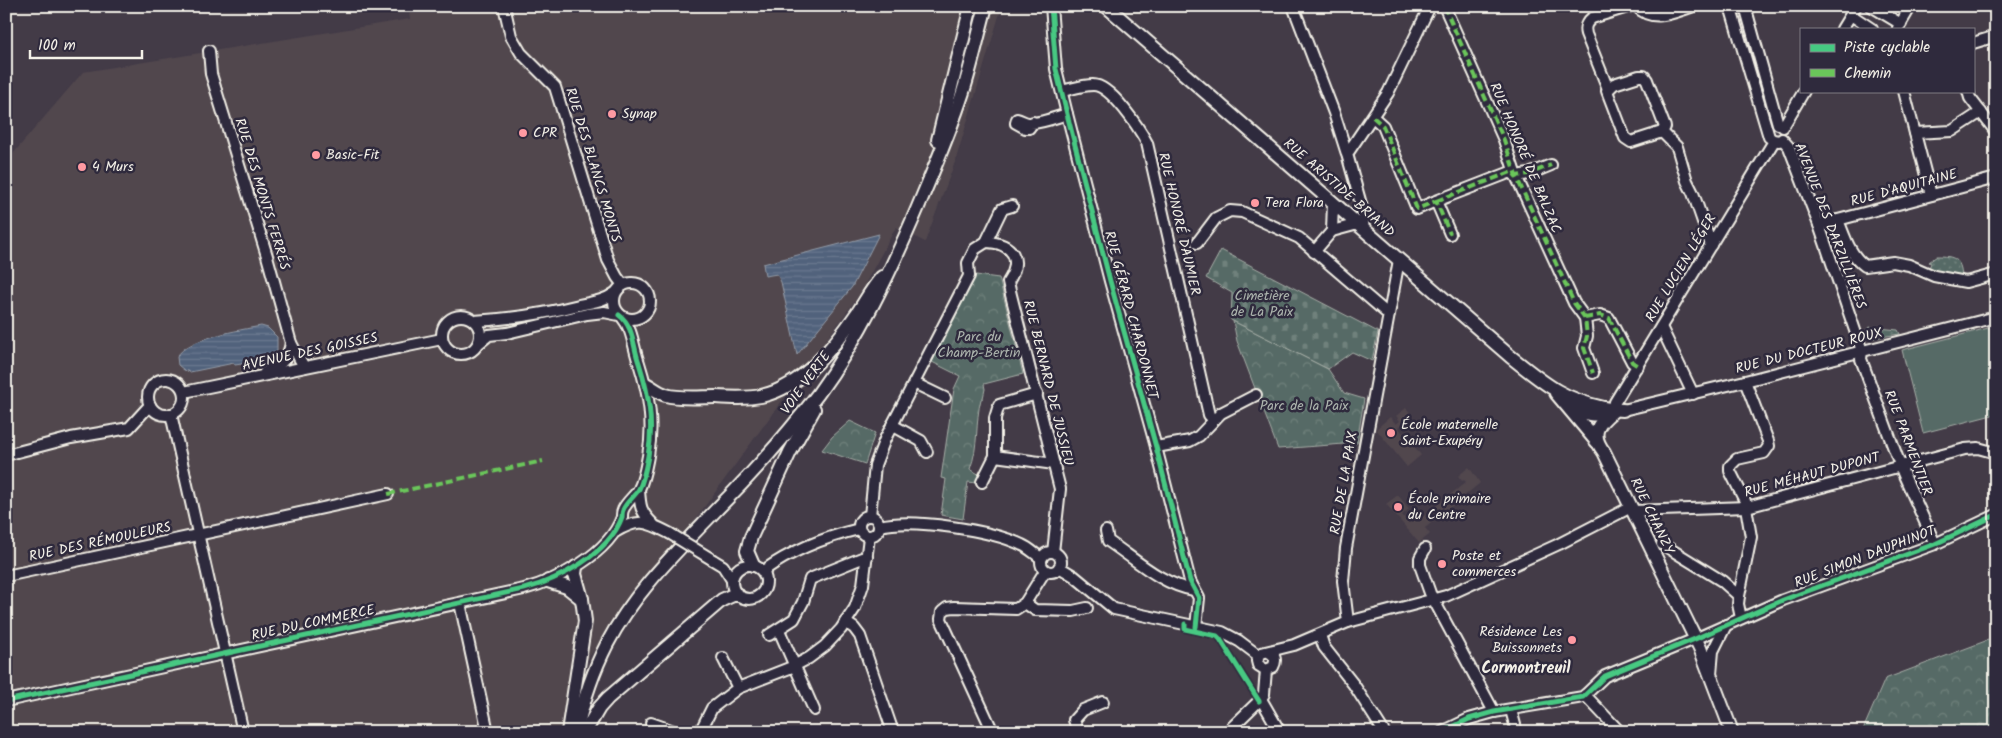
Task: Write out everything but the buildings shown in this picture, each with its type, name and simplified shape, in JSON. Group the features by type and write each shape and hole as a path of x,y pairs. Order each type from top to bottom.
{"main road":[{"name":"VOIE VERTE","path":"569,732 585,686 602,646 628,604 656,568 752,468 790,424 832,367 865,312 882,277 935,151 971,6"},
{"name":"VOIE VERTE","path":"576,732 591,680 607,644 625,614 645,586 794,426 836,368 869,314 890,272 942,151 963,91 986,6"},
{"name":"RUE ARISTIDE BRIAND","path":"1106,6 1511,357 1566,400"},
{"path":"646,384 667,396 744,398 762,396 779,390 796,380 839,337 882,277"},
{"path":"758,568 747,551 751,537 790,452 835,376 836,368"},
{"path":"1566,400 1621,410"},
{"path":"1566,400 1587,420 1621,410"},
{"path":"1599,444 1607,428 1621,410"},
{"name":"RUE CHANZY","path":"1587,420 1695,639 1732,732"},
{"path":"569,732 584,621 582,599 575,574 576,566"},
{"path":"548,581 567,587 582,599"},
{"path":"585,732 599,708 608,698 722,600 733,594 738,595"}],"street":[{"name":"RUE DES BLANCS MONTS","path":"504,6 511,36 521,53 555,87 608,260 623,285"},
{"name":"RUE GÉRARD CHARDONNET","path":"1050,6 1056,70 1190,581 1198,598 1196,627"},
{"path":"1293,6 1334,112 1364,215 1360,226 1332,231"},
{"path":"1347,154 1388,94 1430,6"},
{"name":"RUE HONORÉ DE BALZAC","path":"1444,6 1504,140 1516,176 1574,303 1585,318"},
{"path":"1608,88 1614,84 1644,76 1665,127 1662,132 1634,142 1628,140 1608,95 1608,88 1592,51 1585,28 1587,22 1592,18 1631,6"},
{"path":"1636,6 1644,13 1657,17 1694,6"},
{"path":"1871,6 1899,26 1911,6"},
{"path":"1778,140 1769,137 1731,11 1746,10 1775,112 1781,125"},
{"path":"1843,28 1853,11 1871,28"},
{"path":"1974,43 1996,36"},
{"name":"RUE DES MONTS FERRÉS","path":"208,51 211,74 267,256 291,343 304,367"},
{"name":"RUE HONORÉ DAUMIER","path":"1062,91 1093,85 1102,87 1138,126 1147,143 1208,415 1214,420"},
{"name":"RUE LUCIEN LÉGER","path":"1781,125 1794,110 1803,92"},
{"path":"1904,92 1931,195"},
{"path":"1968,92 1970,98 1996,132"},
{"path":"1762,112 1783,114 1794,110"},
{"path":"1915,133 1952,131 1980,112"},
{"path":"1033,122 1067,114"},
{"path":"1373,117 1383,126 1417,209 1511,172 1516,176 1529,174 1551,165"},
{"name":"RUE LUCIEN LÉGER","path":"1768,131 1773,124 1781,125"},
{"name":"RUE LUCIEN LÉGER","path":"1621,410 1616,402 1711,245 1785,132 1781,125"},
{"path":"1662,132 1677,147 1686,181 1693,193 1711,245"},
{"name":"AVENUE DES DARZILLIÈRES","path":"1778,140 1789,147 1819,224 1862,351"},
{"name":"RUE D'AQUITAINE","path":"1819,224 1996,178"},
{"path":"1436,201 1450,234"},
{"path":"1314,252 1332,231 1333,203"},
{"path":"870,516 875,465 892,425 969,276 968,263 975,249 986,242 1002,210 1012,206"},
{"path":"1197,243 1216,218 1230,211 1242,212 1299,238 1389,315"},
{"path":"1838,220 1855,259 1865,266 1894,262 1909,265 1934,276 1966,282 1996,274"},
{"name":"RUE BERNARD DE JUSSIEU","path":"986,242 997,242 1009,250 1015,259 1015,271 1008,282 1060,489 1053,552"},
{"name":"RUE DE LA PAIX","path":"1348,622 1343,581 1346,548 1399,260"},
{"path":"638,284 643,286 649,294 650,306 644,315 639,318 628,319 604,312 587,314 507,333 489,335 471,352 456,354 447,348 442,339 445,326 454,318 465,317 474,321 514,319 600,301 616,293 623,285 638,284"},
{"path":"616,293 613,302 632,334 650,404 651,438 639,489 638,516"},
{"path":"1594,373 1584,348 1587,336 1585,318 1600,315 1609,318 1632,362 1638,366"},
{"name":"RUE DU DOCTEUR ROUX","path":"1621,410 1746,381 1996,317"},
{"path":"632,334 639,318"},
{"path":"474,321 480,332 478,344"},
{"path":"1661,327 1693,394"},
{"name":"AVENUE DES GOISSES","path":"184,392 442,339"},
{"path":"254,377 283,361 289,354 291,343"},
{"name":"RUE PARMENTIER","path":"1862,351 1861,359 1934,544"},
{"path":"172,379 177,382 184,392 183,404 180,409 166,415 156,412 148,399 150,387 159,380 172,379"},
{"path":"1741,618 1739,613 1739,596 1751,537 1747,507 1730,471 1730,466 1737,459 1764,453 1769,446 1746,386 1746,381"},
{"path":"914,383 945,398"},
{"path":"982,482 995,456 996,418 999,405 1037,394"},
{"path":"1156,447 1190,441 1199,436 1221,413 1256,395"},
{"path":"6,455 71,438 129,428 150,405"},
{"path":"171,414 243,732"},
{"path":"892,425 921,441 926,452"},
{"name":"RUE MÉHAUT DUPONT","path":"1632,509 1747,507 1965,449 1978,448 1996,453"},
{"path":"995,456 1054,464"},
{"path":"627,504 639,489"},
{"name":"RUE DES RÉMOULEURS","path":"6,576 388,494"},
{"path":"627,504 634,503 638,516 669,532 723,566 732,580"},
{"name":"RUE DU COMMERCE","path":"610,536 627,504"},
{"path":"1266,670 1258,665 1268,656 1348,622 1433,600 1632,509"},
{"name":"RUE SIMON DAUPHINOT","path":"1585,695 1604,676 1741,618 1934,544 1996,515"},
{"path":"622,516 627,522 638,516"},
{"name":"RUE DU COMMERCE","path":"6,701 532,587 576,566 595,552 610,536 638,516"},
{"path":"870,516 878,520 880,526 875,535 869,537 862,534 859,529 861,520 870,516"},
{"path":"880,526 918,524 990,534 1022,545 1041,558"},
{"path":"723,566 758,568 828,538 859,529"},
{"path":"1106,531 1108,540 1169,582 1180,588 1194,590"},
{"path":"700,732 712,708 738,688 795,666 825,646 855,608 863,585 869,537"},
{"path":"1662,544 1722,581 1739,596"},
{"path":"1425,549 1420,558 1420,565 1433,600 1494,712"},
{"path":"1045,571 1041,566 1041,558 1045,553 1053,552 1060,558 1060,567"},
{"path":"769,635 794,619 803,602 810,579 867,557"},
{"path":"740,567 733,575 732,586 738,595 752,599 760,595 766,586 766,576 758,568"},
{"path":"1045,571 1055,571 1060,567"},
{"path":"1060,567 1114,609 1222,632 1268,656 1273,667 1266,670"},
{"path":"993,732 941,618 942,612 947,608 954,607 1016,609 1025,603 1045,571"},
{"path":"460,603 488,732"},
{"path":"1025,603 1034,610 1073,611 1087,608"},
{"path":"845,622 854,628 860,636 892,732"},
{"path":"1710,675 1712,651 1726,625"},
{"path":"779,630 814,710"},
{"path":"1320,635 1324,646 1354,685 1384,732"},
{"path":"723,658 738,688"},
{"path":"1227,732 1261,699 1266,683 1266,670"},
{"path":"1442,732 1469,719 1494,712 1585,695 1620,732"},
{"path":"1261,699 1280,732"},
{"path":"1078,732 1074,720 1083,710 1103,702"},
{"path":"1511,710 1517,732"},
{"path":"651,723 677,732"}],"shaded area":[{"path":"408,6 1002,6 955,162 925,242 896,227 859,295 692,524 576,674 570,732 6,732 6,162 83,72 410,19"},
{"name":"École maternelle Saint-Exupéry","path":"1406,408 1411,414 1398,427 1421,455 1407,467 1376,429 1390,417 1396,424 1400,421 1396,416"},
{"name":"École primaire du Centre","path":"1469,467 1480,483 1425,528 1430,534 1419,543 1386,504 1398,495 1409,509 1402,515 1409,523 1416,518 1419,520 1466,482 1462,481 1458,476"}],"green space":[{"name":"Cimetière de La Paix","path":"1221,250 1378,332 1372,361 1352,352 1328,369 1231,320 1232,293 1206,278"},
{"path":"1937,256 1956,259 1960,266 1962,277 1934,271 1929,268 1931,263 1929,262"},
{"name":"Parc du Champ-Bertin","path":"976,275 999,278 1023,374 984,384 985,389 979,408 975,452 970,469 980,475 977,483 968,482 963,519 941,515 946,479 941,478 954,389 960,376 932,362"},
{"name":"Parc de la Paix","path":"1233,321 1328,369 1344,393 1364,399 1357,443 1278,449 1237,341"},
{"path":"1996,326 1996,414 1923,433 1902,350"},
{"path":"1870,327 1898,330 1900,334 1873,338 1866,330"},
{"path":"850,421 875,433 865,464 822,450 832,437"},
{"path":"1996,637 1996,732 1862,732 1885,679"}],"water":[{"path":"879,234 852,287 797,355 781,282 777,274 765,276 763,264"},
{"path":"261,326 268,328 277,337 277,351 268,360 235,365 234,363 190,372 178,365 177,357 182,350 191,345 215,336"}],"marked path":[{"path":"1444,6 1504,140 1516,176 1574,303 1585,318 1587,336 1584,348 1593,373"},
{"path":"1373,117 1383,126 1417,209 1436,201 1450,234"},
{"path":"1436,201 1511,172 1516,176 1529,174 1551,165"},
{"path":"1585,318 1600,315 1609,318 1632,362 1638,366"},
{"path":"388,494 543,461"}],"cycle path":[{"path":"1051,6 1056,69 1067,114 1190,581 1199,598 1196,627"},
{"path":"6,701 524,589 552,579 581,564 606,543 622,517 624,507 637,492 645,473 650,444 650,409 643,375 628,325 619,315"},
{"path":"1442,732 1469,719 1494,712 1583,697 1605,676 1783,600 1935,544 1996,515"},
{"path":"1185,624 1185,629 1217,636 1220,639 1259,701"}],"place":[{"name":"Synap","path":"612,114"},
{"name":"CPR","path":"523,133"},
{"name":"Basic-Fit","path":"316,155"},
{"name":"4 Murs","path":"82,167"},
{"name":"Tera Flora","path":"1255,203"},
{"name":"École maternelle Saint-Exupéry","path":"1391,433"},
{"name":"École primaire du Centre","path":"1398,507"},
{"name":"Poste et commerces","path":"1442,564"},
{"name":"Résidence Les Buissonnets","path":"1572,640"}],"district":[{"name":"Cormontreuil","path":"1526,668"}]}
